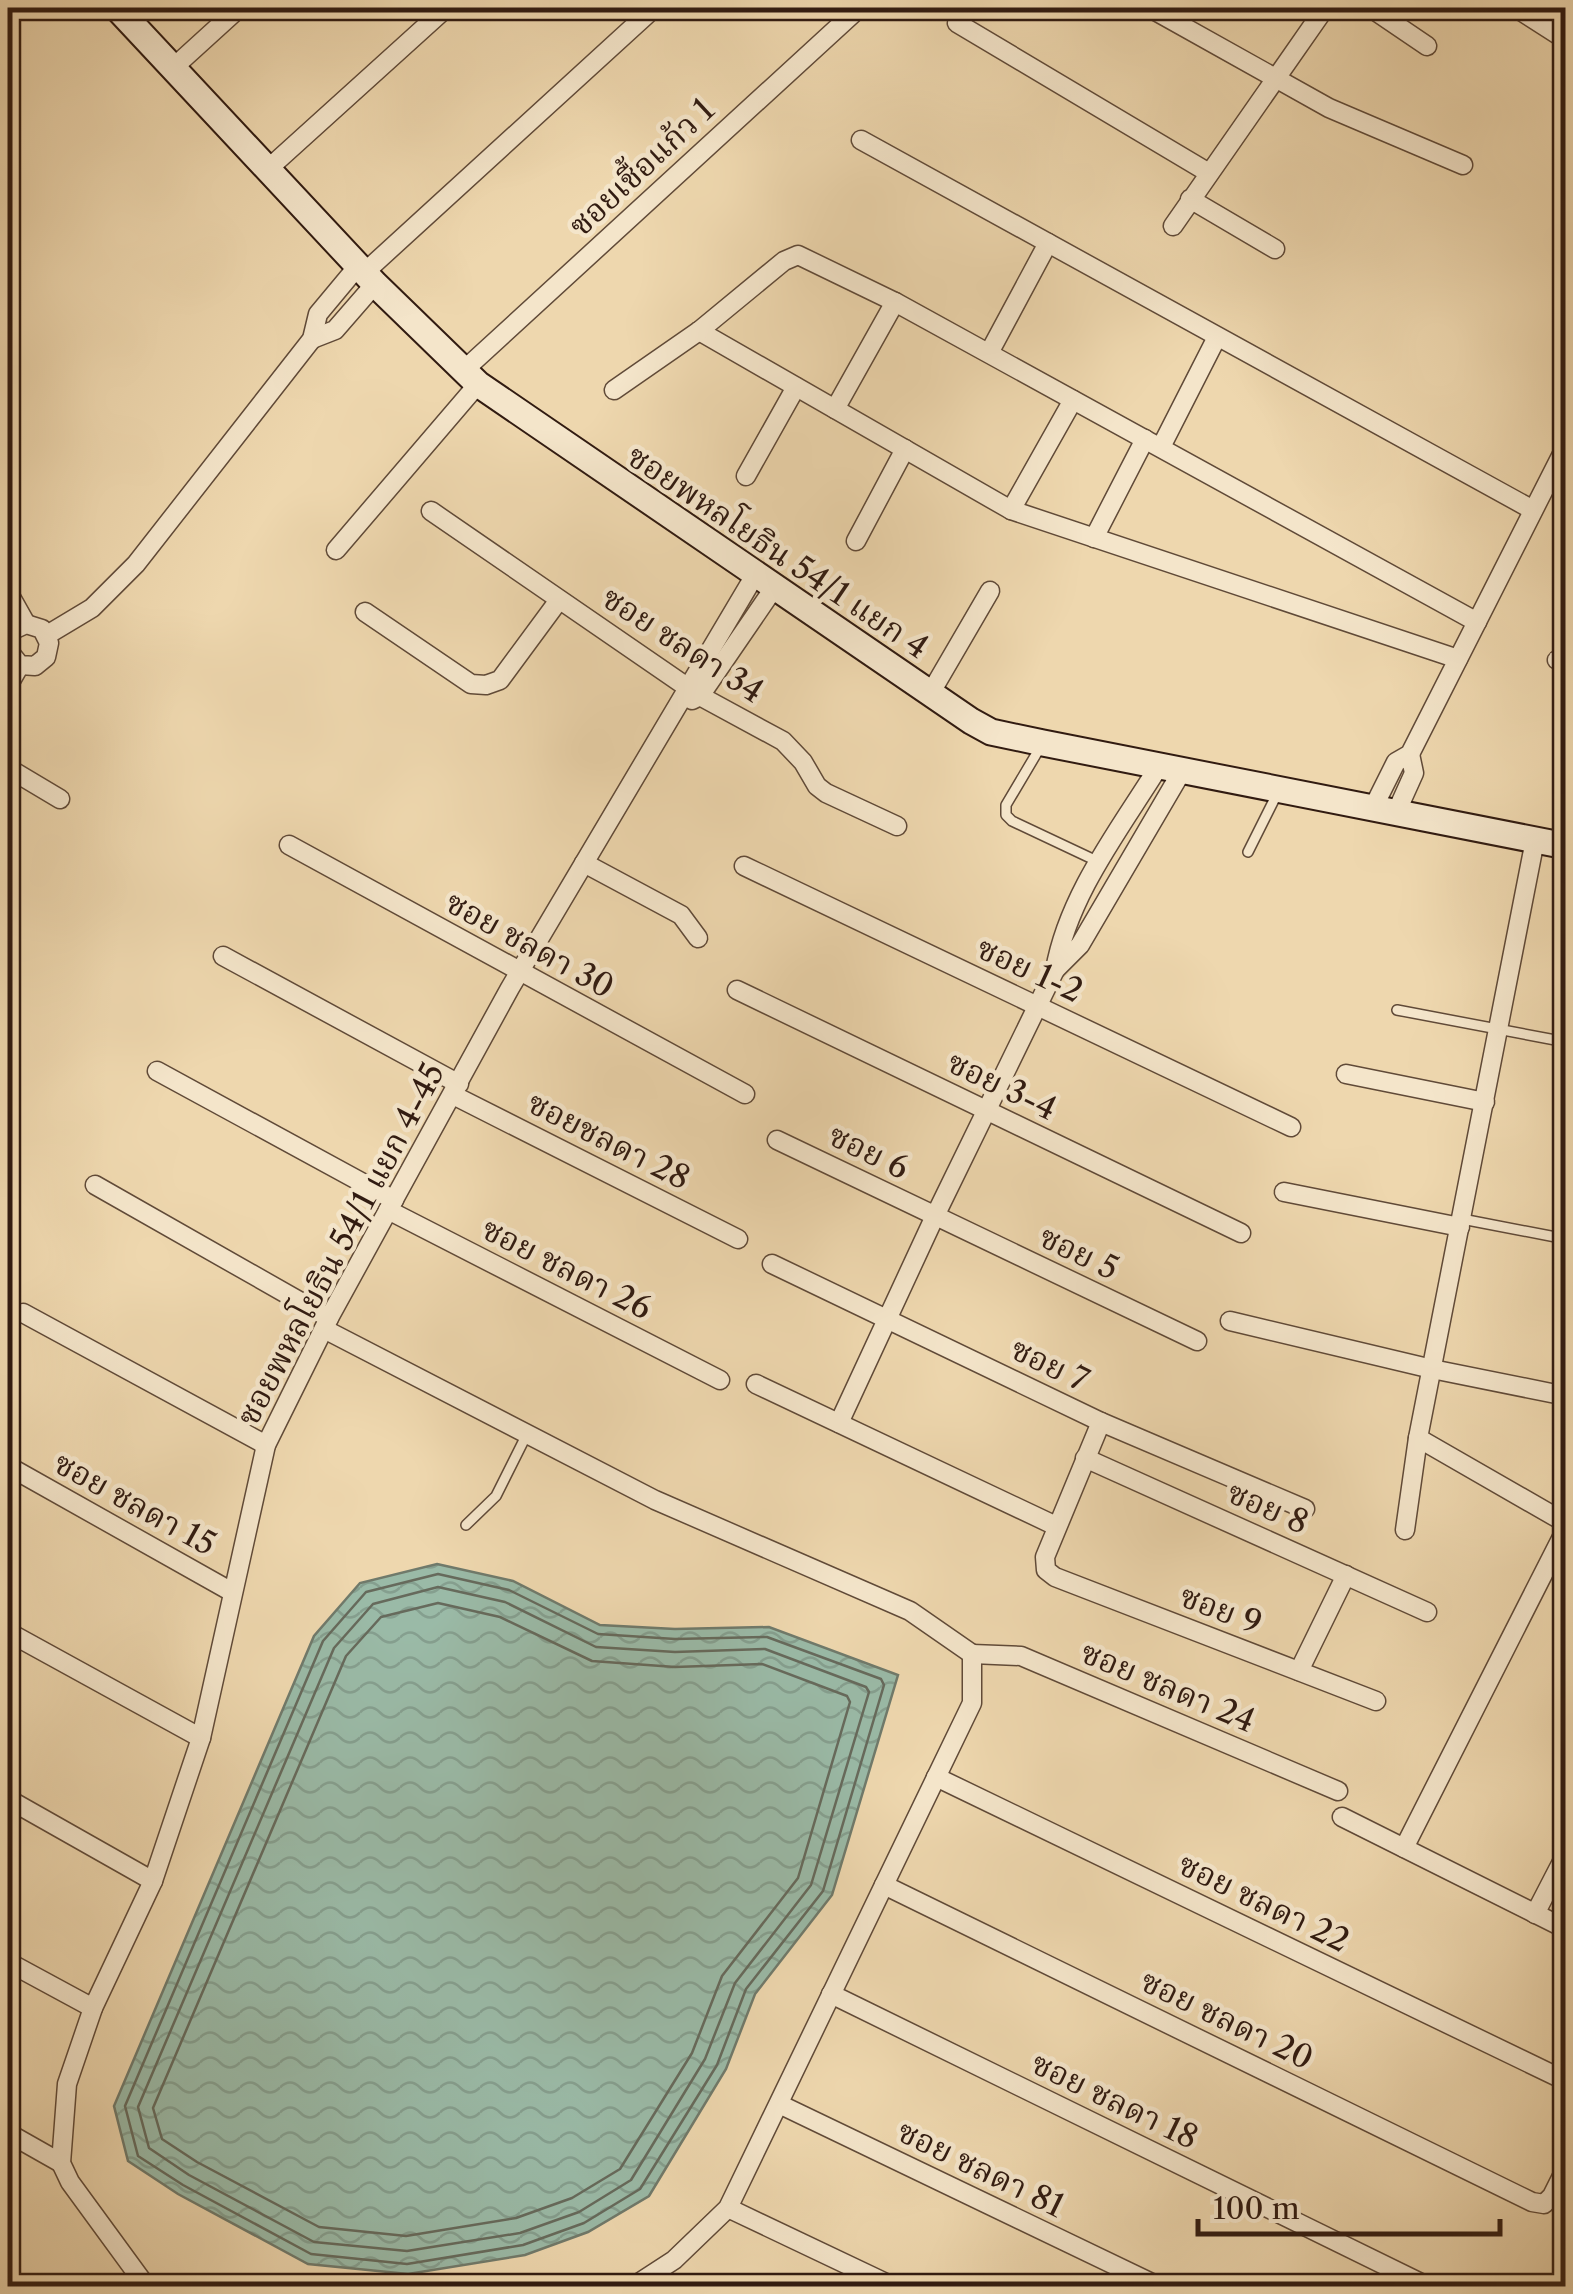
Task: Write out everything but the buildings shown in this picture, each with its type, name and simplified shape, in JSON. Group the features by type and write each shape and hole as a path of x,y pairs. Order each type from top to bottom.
{"street":[{"name":"ซอยพหลโยธิน 54/1 แยก 4","path":"116,8 366,274 471,378 764,582 991,732 1566,846"},
{"path":"173,68 239,8"},
{"path":"268,169 446,8"},
{"path":"47,636 92,608 136,564 312,338 335,330 366,274 654,8"},
{"name":"ซอยเชื้อแก้ว 1","path":"336,550 471,378 859,8"},
{"path":"1150,8 1329,108 1463,165"},
{"path":"1173,226 1325,8"},
{"path":"1371,8 1426,46"},
{"path":"1516,8 1566,40"},
{"path":"957,23 1209,173"},
{"path":"860,140 1533,510"},
{"path":"1190,199 1275,249"},
{"path":"989,354 1048,243"},
{"path":"614,390 699,331 784,260 798,255 896,302 1477,622"},
{"path":"835,409 896,302"},
{"path":"699,331 1011,510 1458,659"},
{"path":"1094,538 1218,337"},
{"path":"746,476 796,386"},
{"path":"1011,510 1073,400"},
{"path":"856,541 905,449"},
{"path":"1385,811 1414,774 1410,754 1561,456"},
{"name":"ซอย ชลดา 34","path":"431,511 694,692 783,741 826,793 897,826"},
{"path":"694,692 764,582"},
{"path":"8,592 26,624"},
{"path":"930,694 990,592"},
{"path":"365,612 471,684 486,685 500,680 559,600"},
{"path":"8,641 13,630 26,624 42,629 49,650 42,662 28,667 20,665 8,650"},
{"path":"8,686 20,665"},
{"name":"ซอยพหลโยธิน 54/1 แยก 4-45","path":"61,2163 67,2084 93,2008 152,1880 200,1738 266,1445 326,1324 519,973 678,706 694,692"},
{"path":"8,768 60,798"},
{"path":"839,1423 1055,970 1060,938 1099,862 1170,768"},
{"path":"1055,970 1080,945 1170,768"},
{"path":"1405,1530 1418,1438 1534,840"},
{"name":"ซอย ชลดา 30","path":"289,845 744,1094"},
{"path":"584,864 681,915 698,938"},
{"name":"ซอย 1-2","path":"744,866 1291,1127"},
{"name":"ซอยชลดา 28","path":"222,956 456,1089 738,1239"},
{"name":"ซอย 3-4","path":"737,990 1241,1232"},
{"name":"ซอย ชลดา 26","path":"157,1071 391,1205 720,1380"},
{"path":"1346,1074 1485,1102"},
{"name":"ซอย 6","path":"778,1140 935,1216"},
{"path":"95,1185 326,1324 526,1434 655,1500 910,1611 972,1654 972,1702 728,2208 674,2260 634,2286"},
{"path":"1284,1192 1461,1223"},
{"name":"ซอย 5","path":"935,1216 1197,1341"},
{"name":"ซอย 7","path":"772,1264 1100,1422 1306,1509"},
{"path":"24,1313 266,1445"},
{"path":"1230,1321 1566,1396"},
{"path":"756,1384 1056,1526 1100,1422"},
{"path":"1404,1848 1566,1526 1418,1438"},
{"name":"ซอย 8","path":"1085,1458 1428,1612"},
{"name":"ซอย ชลดา 15","path":"8,1466 232,1592"},
{"name":"ซอย 9","path":"1056,1526 1045,1557 1046,1570 1055,1577 1376,1702"},
{"path":"1299,1672 1346,1575"},
{"path":"8,1632 200,1738"},
{"name":"ซอย ชลดา 24","path":"972,1654 1022,1656 1338,1791"},
{"name":"ซอย ชลดา 22","path":"936,1777 1566,2082"},
{"path":"8,1798 152,1880"},
{"path":"1342,1817 1566,1929"},
{"path":"1536,1914 1566,1854"},
{"name":"ซอย ชลดา 20","path":"884,1885 1532,2202 1544,2204 1566,2168"},
{"path":"8,1962 93,2008"},
{"name":"ซอย ชลดา 18","path":"831,1994 1427,2286"},
{"name":"ซอย ชลดา 81","path":"778,2104 1158,2286"},
{"path":"8,2133 61,2163 84,2202 146,2286"},
{"path":"728,2208 892,2286"}],"lane":[{"path":"1042,743 1006,806 1006,815 1012,822 1099,862"},
{"path":"1248,852 1280,790"},
{"path":"1397,1010 1566,1042"},
{"path":"1461,1223 1566,1240"},
{"path":"466,1525 496,1496 526,1434"}],"water":[{"path":"437,1564 513,1581 600,1625 675,1629 769,1627 898,1675 832,1895 755,1994 726,2069 649,2196 588,2232 525,2255 408,2274 308,2264 178,2194 128,2161 114,2106 314,1636 360,1583"}]}
